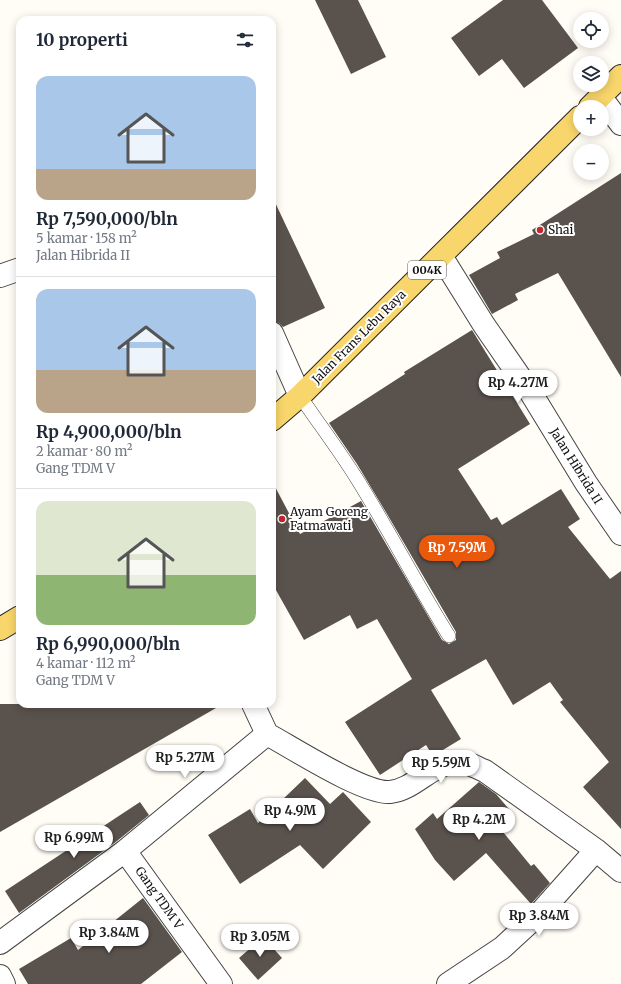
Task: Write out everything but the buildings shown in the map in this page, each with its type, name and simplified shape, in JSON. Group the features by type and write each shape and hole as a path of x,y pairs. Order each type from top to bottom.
{"main road":[{"path":"597,100 621,76"},
{"name":"Jalan Frans Lebu Raya","path":"276,417 300,396 573,124"},
{"path":"0,629 16,619"}],"street":[{"path":"609,114 621,124"},
{"name":"Jalan Hibrida II","path":"441,256 484,325 531,393 586,482 621,534"},
{"path":"0,276 16,270"},
{"path":"276,342 300,396"},
{"path":"255,708 267,734 354,783 381,791 390,792 407,787 432,770 446,763 465,762 485,771 596,850 621,871"},
{"path":"0,943 125,851 267,734"},
{"path":"448,984 502,948 539,914 596,850"},
{"name":"Gang TDM V","path":"125,851 221,984"},
{"path":"0,976 4,984"}],"lane":[{"path":"300,396 356,477 417,585 449,636"}],"place":[{"name":"Shai","path":"540,230"},
{"name":"Ayam Goreng Fatmawati","path":"282,519"}]}
